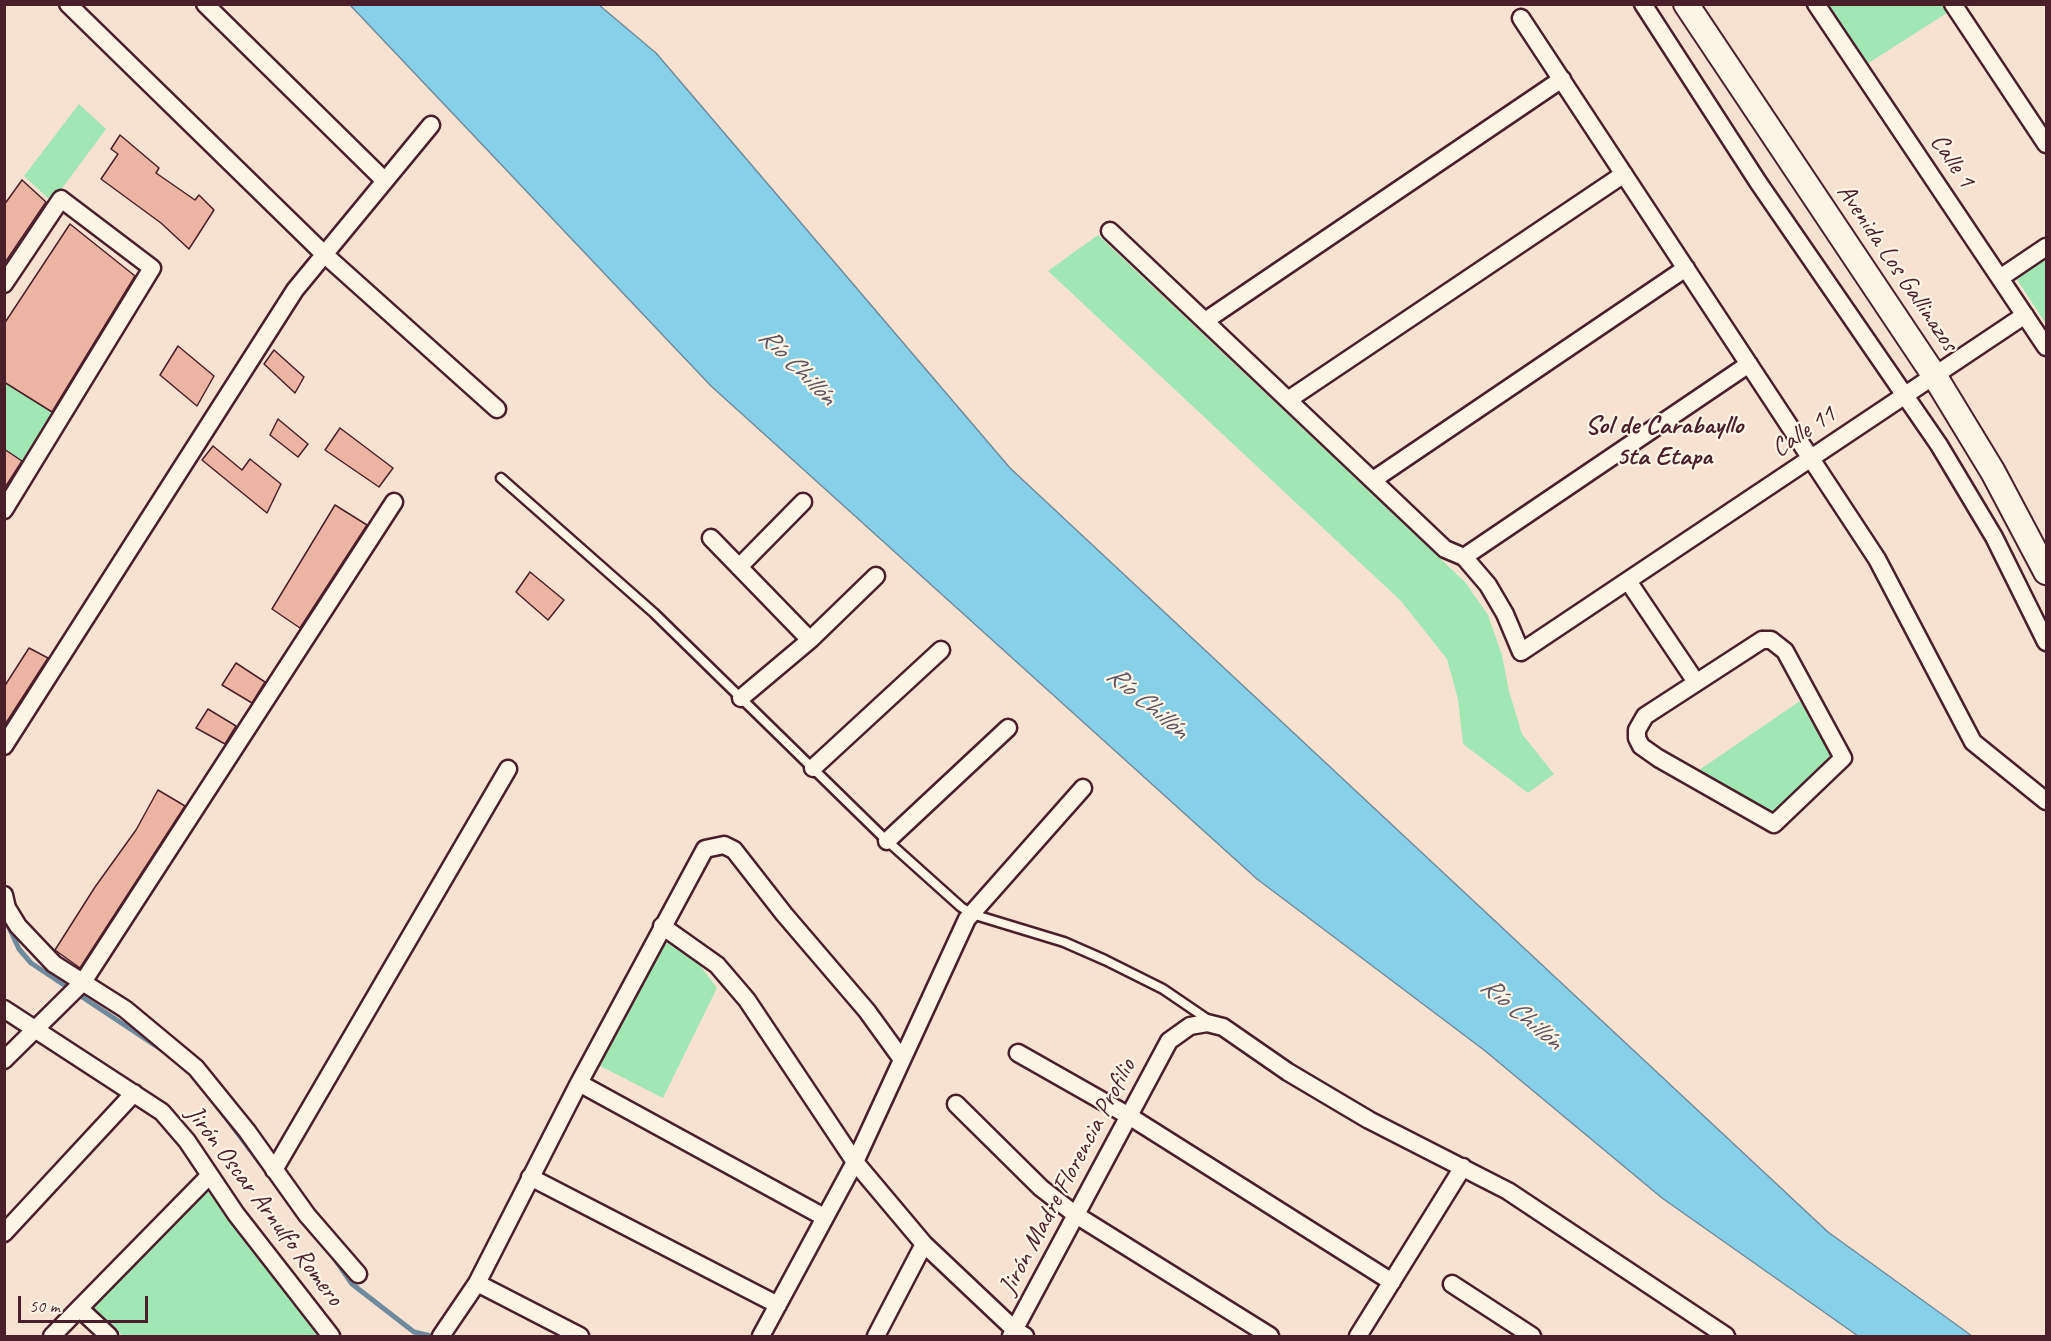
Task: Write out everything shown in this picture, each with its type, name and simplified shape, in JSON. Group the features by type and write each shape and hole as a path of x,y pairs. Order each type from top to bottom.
{"street":[{"path":"68,4 324,254 497,409"},
{"path":"205,4 385,181"},
{"path":"1643,4 1758,182 1966,487 2046,642"},
{"name":"Avenida Los Gallinazos","path":"1686,4 1934,375 1993,472 2046,572"},
{"name":"Calle 1","path":"1816,4 2046,347"},
{"path":"1953,4 2046,144"},
{"path":"1521,18 1877,559 1973,742 2046,801"},
{"path":"1205,321 1562,79"},
{"path":"4,746 295,290 431,125"},
{"path":"1288,400 1624,174"},
{"path":"4,284 61,199 152,268 4,510"},
{"path":"1110,231 1445,549 1464,557 1749,364"},
{"path":"2000,278 2046,247"},
{"path":"1373,480 1686,268"},
{"name":"Calle 11","path":"1464,557 1494,595 1521,652 2025,315"},
{"path":"4,1060 83,982 394,502"},
{"path":"739,567 803,502"},
{"path":"711,538 810,640"},
{"path":"741,698 810,640 876,576"},
{"path":"1628,581 1696,682"},
{"path":"1771,640 1785,651 1842,754 1841,762 1778,823 1770,823 1641,746 1637,730 1645,716 1696,682 1754,643 1771,640"},
{"path":"813,768 942,650"},
{"path":"887,841 1008,728"},
{"path":"274,1170 508,769"},
{"path":"761,1336 855,1162 967,919 1083,788"},
{"path":"441,1336 477,1283 579,1083 705,849 724,845 735,850 784,914 867,1011 901,1058"},
{"path":"4,895 7,908 18,926 54,964 125,1010 196,1068 307,1215 358,1274"},
{"path":"662,926 717,965 747,1000 855,1162 924,1244 1017,1334"},
{"name":"Jirón Oscar Arnulfo Romero","path":"4,1009 36,1027 169,1119 236,1214 331,1336"},
{"name":"Jirón Madre Florencia Profilio","path":"1017,1334 1076,1215 1169,1041 1199,1023 1215,1024"},
{"path":"1215,1024 1328,1097 1508,1191 1726,1336"},
{"path":"1018,1053 1130,1116 1392,1282"},
{"path":"579,1083 824,1217"},
{"path":"4,1233 134,1093"},
{"path":"956,1104 1041,1188 1076,1215 1270,1336"},
{"path":"1358,1336 1463,1167"},
{"path":"52,1336 210,1175"},
{"path":"530,1177 778,1305"},
{"path":"876,1336 924,1244"},
{"path":"477,1283 580,1336"},
{"path":"1452,1284 1533,1336"},
{"path":"80,1309 109,1336"}],"lane":[{"path":"501,478 654,613 887,841 972,914 1064,942 1105,960 1163,989 1215,1024"}],"green space":[{"path":"1827,5 1942,5 1947,13 1867,64"},
{"path":"79,104 106,129 52,202 24,176"},
{"path":"1098,235 1465,582 1488,615 1502,655 1509,691 1522,734 1554,774 1528,793 1463,744 1458,699 1447,659 1401,601 1048,271"},
{"path":"2046,258 2046,324 2016,278"},
{"path":"4,382 55,413 22,461 5,449"},
{"path":"1800,701 1832,757 1773,813 1699,770"},
{"path":"662,940 696,960 717,988 663,1098 600,1066"},
{"path":"206,1189 318,1336 123,1336 92,1307"}],"water":[{"name":"Río Chillón","path":"350,5 599,5 656,53 1010,468 1828,1232 1972,1336 1858,1336 1662,1198 1484,1050 1257,879 711,386"}],"building":[{"path":"120,135 159,168 156,173 195,200 199,195 214,210 189,249 161,223 101,179 118,154 111,149"},
{"path":"22,180 46,202 4,264 4,205"},
{"path":"70,224 135,276 52,412 4,382 4,324"},
{"path":"178,346 214,376 197,406 160,375"},
{"path":"274,350 304,377 295,393 264,364"},
{"path":"278,419 308,444 298,457 270,435"},
{"path":"340,428 393,468 379,487 325,450"},
{"path":"213,446 242,470 250,459 281,484 267,513 202,460"},
{"path":"4,449 22,461 4,489"},
{"path":"335,505 367,525 300,628 272,609"},
{"path":"530,572 564,600 548,620 516,592"},
{"path":"29,648 48,658 4,726 4,687"},
{"path":"236,663 265,682 252,703 222,685"},
{"path":"208,709 236,726 225,744 196,728"},
{"path":"158,790 185,806 80,968 55,950 95,887 136,830"}],"waterway":[{"path":"5,919 19,949 31,963 168,1054"},
{"path":"217,1106 269,1175"},
{"path":"334,1258 352,1284 414,1332 431,1336"}],"district":[{"name":"Sol de Carabayllo 5ta Etapa","path":"1664,442"}]}
